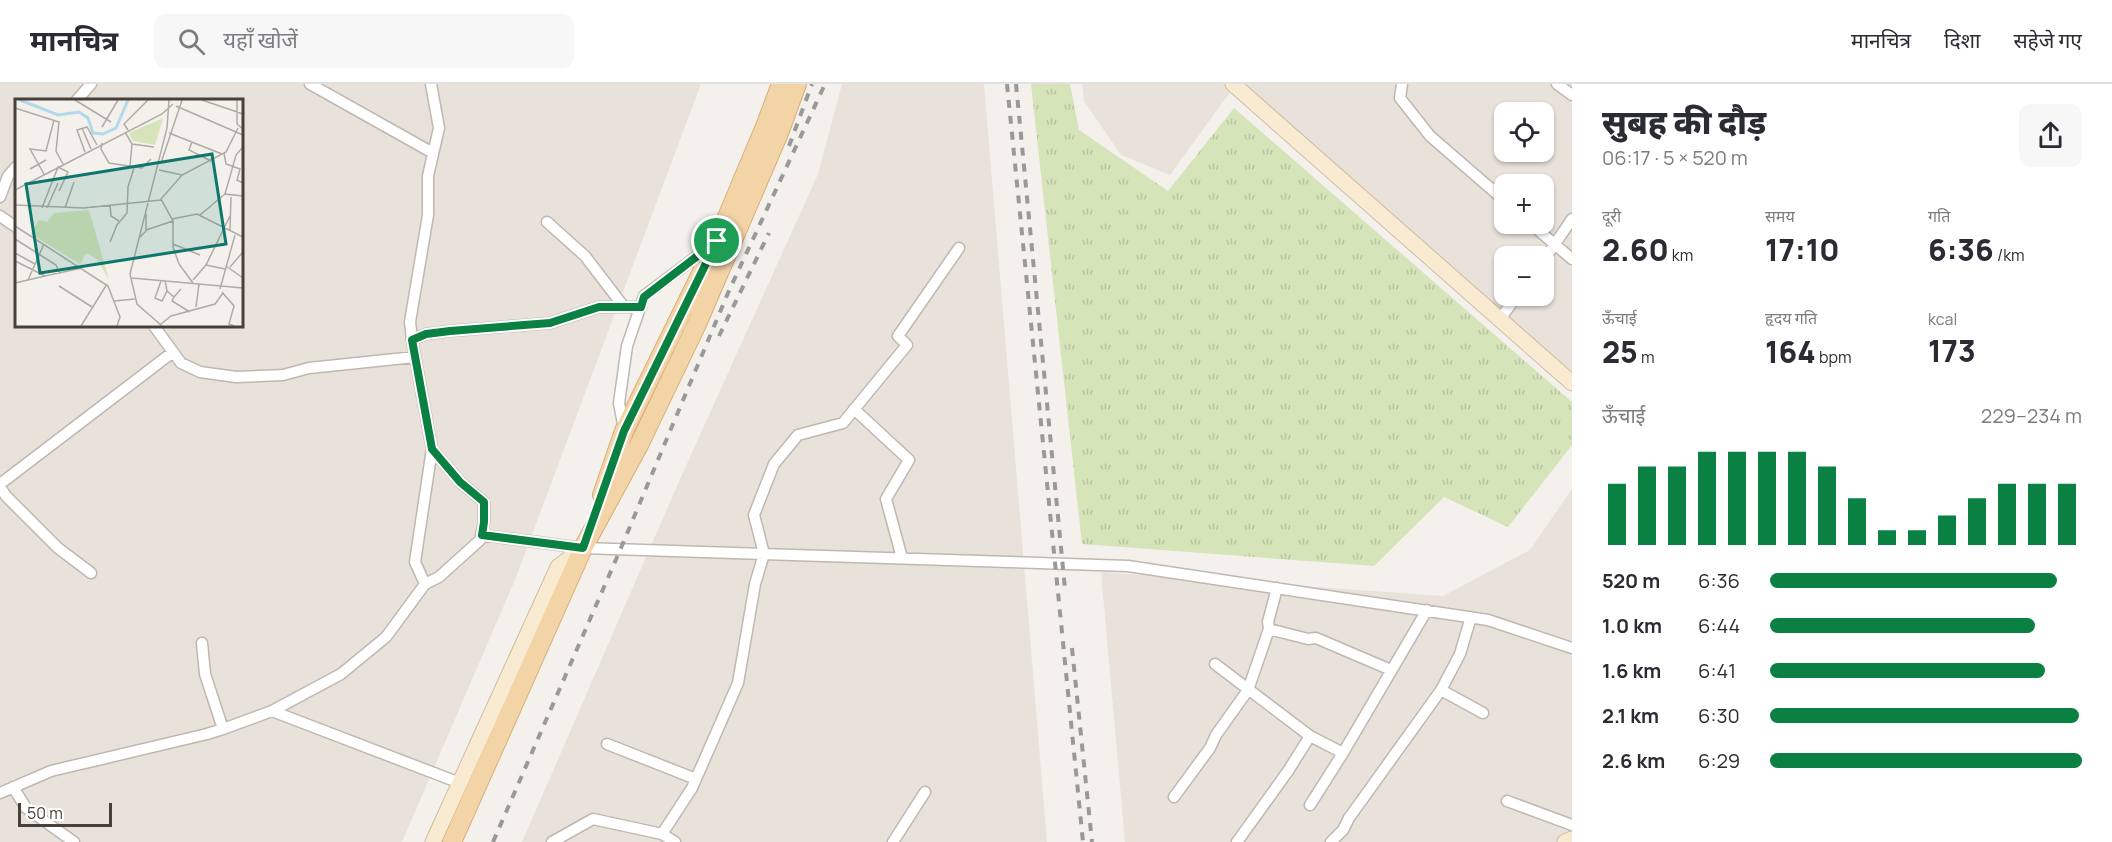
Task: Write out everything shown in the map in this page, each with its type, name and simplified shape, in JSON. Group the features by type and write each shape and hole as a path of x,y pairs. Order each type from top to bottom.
{"main road":[{"path":"583,548 624,431 717,241 781,84"},
{"path":"452,842 583,548 639,445 698,324 779,133 797,84"}],"street":[{"path":"78,99 91,84"},
{"path":"310,84 433,153"},
{"path":"425,584 415,562 432,449 410,322 429,215 428,176 439,128 431,84"},
{"path":"1233,84 1572,383"},
{"path":"1402,84 1400,98 1430,136 1494,192"},
{"path":"1557,84 1572,95"},
{"path":"0,197 8,176 15,168"},
{"path":"0,216 15,226"},
{"path":"1555,244 1572,219"},
{"path":"547,222 585,256 624,307"},
{"path":"1543,234 1572,260"},
{"path":"624,431 619,403 627,346 644,297 717,241"},
{"path":"662,834 696,779 738,683 755,584 764,554 754,514 774,464 798,435 843,423 907,345 898,336 959,248"},
{"path":"1500,319 1510,306"},
{"path":"412,340 426,334 450,331 550,323 599,307 641,307"},
{"path":"155,327 181,363 200,372 236,377 283,375 309,368 415,357"},
{"path":"91,573 58,548 6,496 0,486 174,352"},
{"path":"854,409 909,460 885,499 902,558"},
{"path":"0,793 51,771 223,729 272,711 341,674 386,637 425,584 439,577 480,540 484,522 484,502 460,482 432,449"},
{"path":"482,535 583,548 1128,566 1488,620 1572,648"},
{"path":"433,842 558,567 583,548"},
{"path":"1174,797 1248,690 1269,629 1268,622 1278,588"},
{"path":"1310,805 1427,610"},
{"path":"1331,842 1342,830 1441,690 1460,654 1470,617"},
{"path":"1269,629 1308,639 1316,638 1391,670"},
{"path":"202,643 205,674 223,729"},
{"path":"1215,664 1310,736 1343,753"},
{"path":"1441,690 1483,713"},
{"path":"272,711 460,783"},
{"path":"1237,842 1310,736"},
{"path":"607,744 696,779"},
{"path":"13,787 26,808 74,842"},
{"path":"893,842 925,792"},
{"path":"1507,801 1572,825"},
{"path":"552,842 593,819 662,834 675,842"},
{"path":"1565,842 1572,839"}],"shaded area":[{"path":"0,84 701,84 515,580 402,842 0,842"},
{"path":"842,84 984,84 1047,842 522,842 680,479 818,174"},
{"path":"1082,84 1236,84 1170,175 1121,155 1084,101"},
{"path":"1246,84 1572,84 1572,375 1495,306 1554,306 1554,246 1494,246 1494,305"},
{"path":"1572,489 1572,842 1125,842 1101,572 1443,596 1530,550"}],"green space":[{"path":"1031,84 1070,84 1079,130 1168,191 1234,108 1572,402 1572,445 1508,527 1444,497 1374,566 1082,544"}],"railway":[{"path":"789,146 812,84"},
{"path":"493,842 621,548 728,293 825,84"},
{"path":"1007,84 1083,842"},
{"path":"1016,84 1065,589"},
{"path":"719,336 769,233"},
{"path":"1072,648 1092,842"}],"route":[{"path":"717,241 624,431 583,548 482,535 484,502 460,482 432,449 412,340 426,334 450,331 550,323 599,307 641,307 644,297 717,241"}]}
